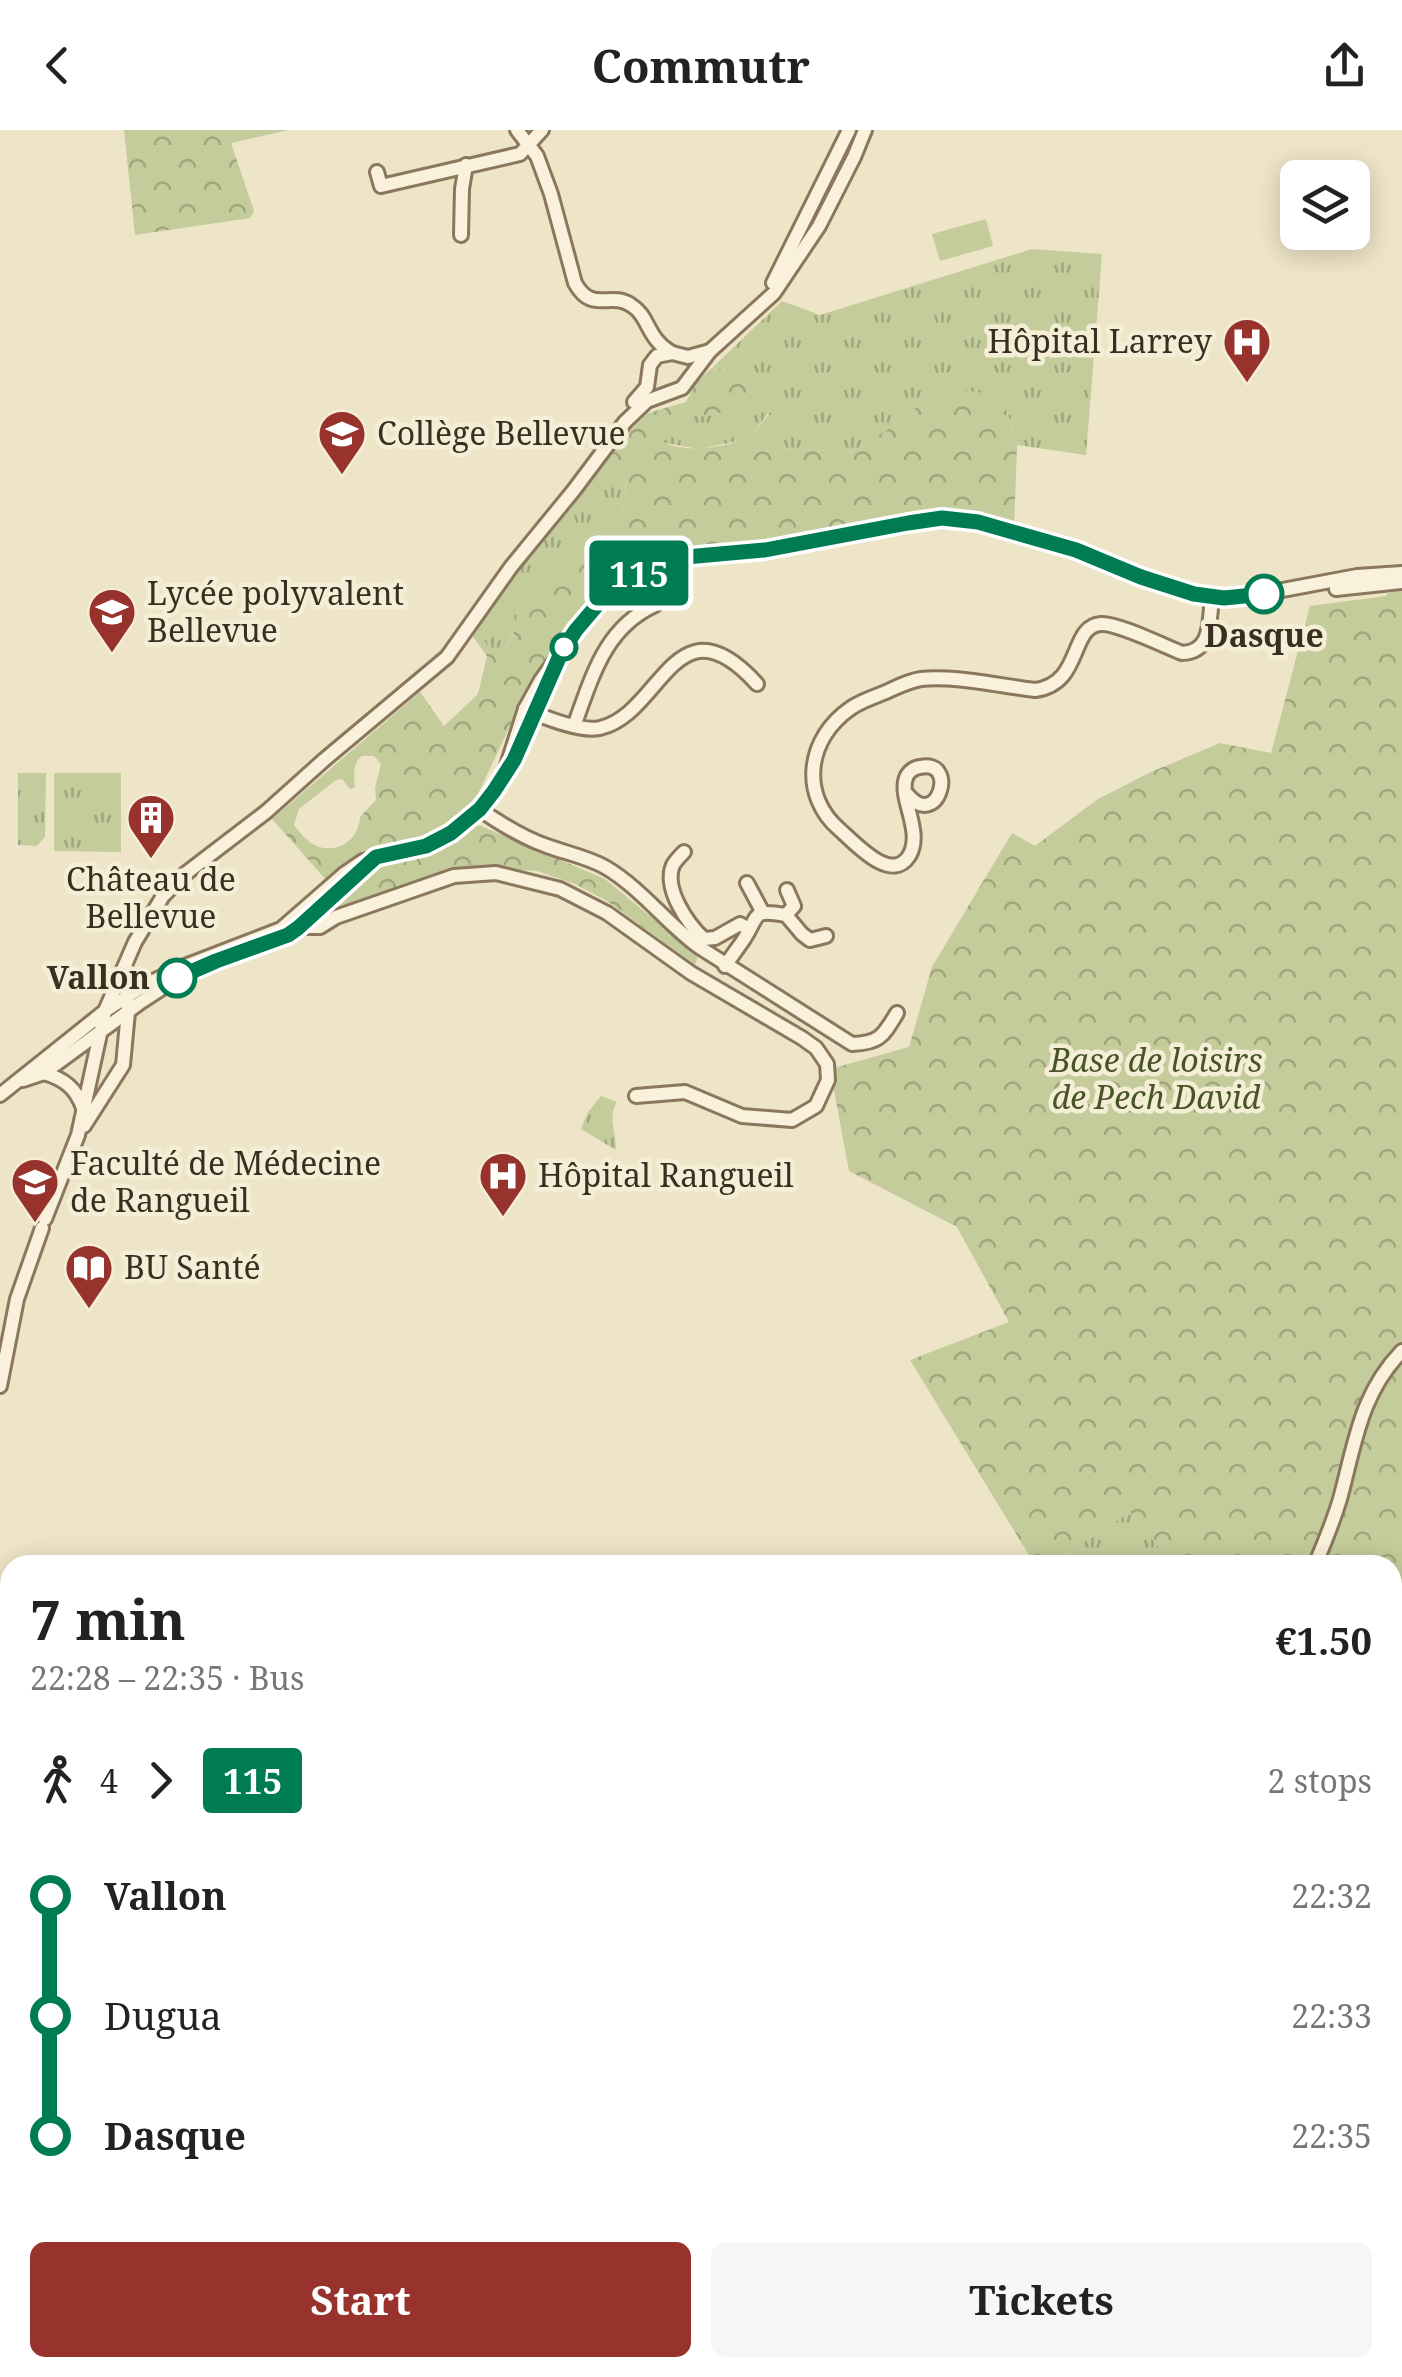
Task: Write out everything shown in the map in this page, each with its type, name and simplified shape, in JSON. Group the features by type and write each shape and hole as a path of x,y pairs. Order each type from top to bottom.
{"street":[{"path":"517,130 536,156 551,194 580,292 594,301 620,300 640,312 654,340 654,360"},
{"path":"377,172 381,186 520,154 542,130"},
{"path":"759,306 849,130"},
{"path":"688,377 710,351 774,292 808,245 865,130"},
{"path":"461,235 466,166"},
{"path":"0,1386 18,1300 78,1135 105,1011 152,912 173,884 266,812 446,658 511,567 635,412 646,401 679,390 686,383 688,368 654,340"},
{"path":"666,393 654,386 650,378 649,368 654,360 662,354 710,351"},
{"path":"594,462 616,422 641,395 650,378"},
{"path":"19,1081 44,1073 186,973 288,935 363,861 426,846 451,833 480,809 503,778 514,760 540,680 600,599 625,580 654,566 686,557 765,550 928,519 958,519 1096,556 1212,602 1246,605 1354,586 1402,582"},
{"path":"1212,602 1357,576 1402,573"},
{"path":"913,825 941,792 941,779 934,769 921,766 910,771 904,782 913,825 912,846 904,861 894,866 884,865 830,821 819,806 812,766 827,734 853,707 924,678 1034,690 1048,688 1070,667 1089,628 1099,624 1113,625 1189,654 1205,641 1212,602"},
{"path":"574,726 599,658 612,638 639,612 654,606"},
{"path":"529,711 592,729 616,722 672,666 697,652 720,654 742,667 757,684"},
{"path":"906,794 915,802 927,804"},
{"path":"480,809 529,838 603,866 629,884 680,933 725,966 852,1044 870,1044 884,1035 897,1014"},
{"path":"684,852 674,865 671,883 694,929 704,940 740,924 749,929"},
{"path":"307,914 308,927 320,927 454,876 496,873 560,889 607,913 691,973 802,1038 816,1048 827,1064 828,1080 816,1106 792,1120 742,1116 684,1092 636,1096"},
{"path":"747,883 763,913"},
{"path":"786,915 794,906 788,890"},
{"path":"725,966 753,918 763,913 786,915 810,940 826,936"},
{"path":"0,1096 127,996 185,966 271,934 307,914"},
{"path":"78,1135 123,1065 128,1012 126,965"},
{"path":"44,1073 68,1083 83,1110"},
{"path":"1319,1555 1339,1502 1364,1405 1380,1376 1402,1350"}],"green space":[{"path":"124,130 289,130 231,143 254,211 250,218 135,235"},
{"path":"986,219 993,246 940,261 932,234"},
{"path":"1032,249 1102,254 1086,455 1017,445 1006,409 926,400 887,430 847,452 784,448 769,437 780,425 768,413 753,434 699,449 665,443 652,432 653,426 671,417 707,416 727,370 712,368 782,301 820,315"},
{"path":"748,364 756,372 744,397 714,415 660,421 653,426 653,432 674,446 720,446 750,435 777,406 788,407 788,418 770,437 784,448 847,452 887,430 926,400 956,390 991,393 1006,409 1017,445 1014,528 952,512 908,517 666,557 609,582 570,629 524,696 472,807 456,824 418,844 366,852 328,882 272,819 420,692 444,726 478,694 487,656 473,637 475,628 496,656 504,650 512,636 521,596 538,591 577,545 620,518 625,483 609,451 648,413 686,402 696,382 712,368 727,370","holes":["362,756 374,756 381,764 376,800 360,817 352,837 341,846 327,848 302,835 294,825 299,809 336,780 342,779 350,789 355,788 357,763"]},
{"path":"609,451 625,483 620,518 577,545 538,591 518,607 513,635 496,657 475,628"},
{"name":"Base de loisirs de Pech David","path":"1402,591 1402,1555 1165,1555 1130,1512 1064,1555 1029,1555 910,1360 1009,1322 957,1227 849,1171 830,1069 909,1047 932,967 1012,833 1035,846 1098,799 1220,743 1271,753 1310,606"},
{"path":"18,773 46,773 45,837 37,846 18,845"},
{"path":"54,773 121,773 121,852 54,851"},
{"path":"474,825 605,879 698,956 695,965 607,901 575,884 537,871 485,868 412,881 339,909 334,904 368,869 429,852"},
{"path":"601,1096 617,1102 613,1120 616,1150 581,1129"},
{"path":"1130,1512 1165,1555 1064,1555"}],"bus line":[{"name":"115","path":"177,978 288,935 376,857 426,846 466,822 494,791 514,760 562,651 576,630 610,590 654,566 686,557 765,550 942,518 978,522 1096,556 1141,577 1194,594 1212,598 1264,594"}],"place":[{"name":"Hôpital Larrey","path":"1247,384"},
{"name":"Collège Bellevue","path":"342,476"},
{"name":"Dasque","path":"1264,594"},
{"name":"Lycée polyvalent Bellevue","path":"112,654"},
{"name":"Château de Bellevue","path":"151,860"},
{"name":"Vallon","path":"177,978"},
{"name":"Hôpital Rangueil","path":"503,1218"},
{"name":"Faculté de Médecine de Rangueil","path":"35,1224"},
{"name":"BU Santé","path":"89,1310"}]}
